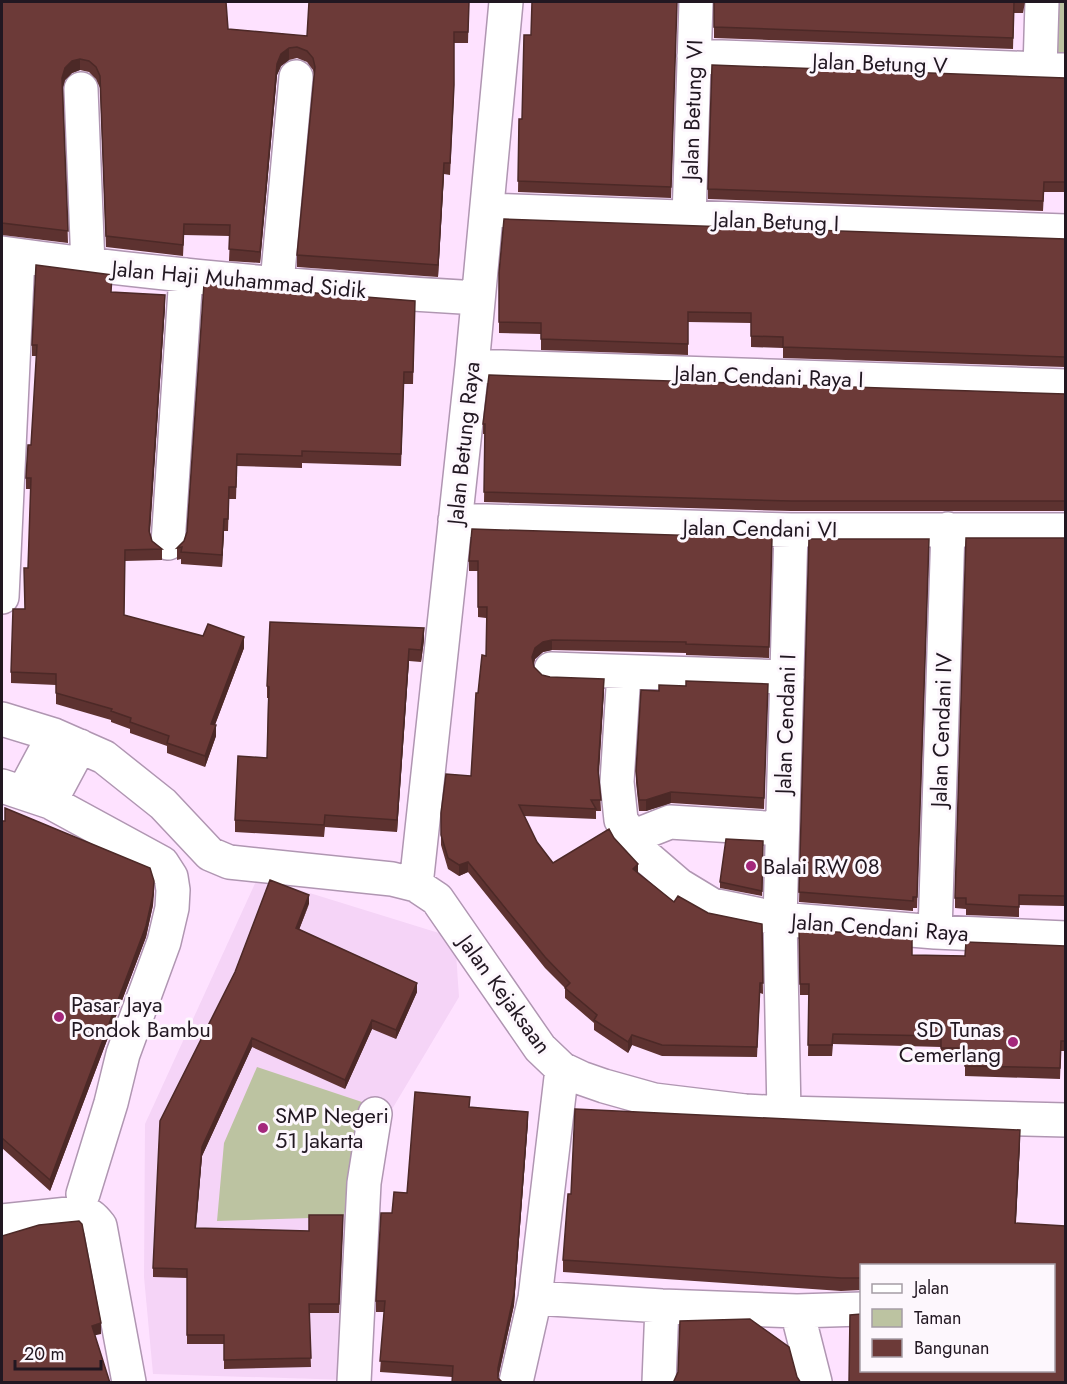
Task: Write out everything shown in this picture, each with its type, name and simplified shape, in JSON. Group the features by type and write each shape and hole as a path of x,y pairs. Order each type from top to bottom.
{"street":[{"name":"Jalan Betung Raya","path":"416,885 472,366 506,2"},
{"name":"Jalan Betung VI","path":"689,218 696,2"},
{"path":"1042,2 1053,70"},
{"name":"Jalan Betung V","path":"694,56 1053,70"},
{"path":"277,283 296,77"},
{"path":"81,89 88,265"},
{"name":"Jalan Betung I","path":"487,210 1065,231"},
{"path":"2,597 10,254"},
{"name":"Jalan Haji Muhammad Sidik","path":"10,254 186,275 478,298"},
{"path":"168,543 186,275"},
{"name":"Jalan Cendani Raya I","path":"472,366 1065,386"},
{"name":"Jalan Cendani VI","path":"455,520 791,530 1065,530"},
{"name":"Jalan Cendani IV","path":"935,932 948,529"},
{"name":"Jalan Cendani I","path":"780,920 791,530"},
{"path":"551,669 787,677"},
{"path":"624,672 617,782 621,820 643,854 679,885 712,905 780,920"},
{"name":"Jalan Kejaksaan","path":"2,719 67,741 104,757 163,804 210,854 230,862 392,879 416,885 436,899 540,1048 562,1069 604,1086 654,1100 726,1109 784,1113 1065,1120"},
{"path":"67,741 25,794 162,863 171,877 173,890 172,908 164,942 123,1054 111,1103 83,1194"},
{"path":"632,837 670,822 782,829"},
{"name":"Jalan Cendani Raya","path":"784,1113 780,920 1065,939"},
{"path":"516,1383 535,1298 562,1069"},
{"path":"354,1383 364,1184 375,1114"},
{"path":"2,1221 78,1213 87,1213 94,1218 100,1226 129,1383"},
{"path":"535,1298 797,1311 860,1310"},
{"path":"659,1383 662,1306"},
{"path":"797,1311 815,1383"}],"shaded area":[{"name":"SMP Negeri 51 Jakarta","path":"258,877 455,938 459,997 379,1131 348,1380 153,1374 144,1277 145,1124"}],"green space":[{"path":"1046,2 1065,2 1065,65 1045,65"},
{"path":"257,1067 380,1108 343,1217 217,1221 224,1143"}],"building":[{"path":"2,2 226,2 228,29 307,36 309,2 469,2 468,32 454,32 450,163 444,163 438,265 297,255 315,67 313,58 307,51 297,47 289,48 281,54 277,64 260,252 229,249 230,225 184,224 183,245 106,236 100,76 96,67 89,61 80,59 72,61 65,68 62,78 68,231 2,223"},
{"path":"532,2 677,2 671,187 518,181 524,35 531,35"},
{"path":"714,2 1014,2 1013,38 714,27"},
{"path":"712,65 1065,78 1065,182 1044,182 1043,201 708,189"},
{"path":"504,219 1065,239 1065,357 783,347 783,337 751,336 751,313 688,312 688,344 541,339 541,323 499,322 499,273"},
{"path":"36,265 112,275 111,292 165,295 149,531 152,541 162,549 125,550 124,615 203,636 208,624 244,637 211,724 216,725 205,756 167,743 169,736 130,722 131,718 111,711 112,709 56,693 56,674 11,672 13,609 25,609 24,568 28,568 31,478 26,478 28,445 31,445 37,345 32,345"},
{"path":"204,284 415,301 413,372 404,372 401,454 302,451 302,456 237,454 236,487 229,487 228,519 224,519 222,555 181,552 182,547 177,548 184,541 187,532"},
{"path":"489,375 1065,394 1065,501 791,501 484,492 485,424 483,424"},
{"path":"472,529 772,538 769,647 686,644 686,642 552,640 543,642 535,648 532,657 534,667 542,675 604,679 598,770 601,800 591,800 596,809 519,805 537,842 553,863 609,829 614,838 638,864 633,869 674,902 678,896 708,913 762,924 763,983 760,983 757,1047 662,1045 632,1035 628,1042 594,1020 597,1015 565,988 570,983 545,957 468,862 459,865 448,858 441,835 446,774 471,776 476,693 478,693 482,655 486,656 487,607 478,607 478,561 469,561"},
{"path":"966,538 1065,538 1065,896 1019,895 1019,907 966,904 966,898 955,898"},
{"path":"809,539 929,539 917,897 913,897 913,901 799,892"},
{"path":"270,622 424,628 421,650 409,649 397,820 325,815 324,825 235,820 238,756 267,758"},
{"path":"686,681 768,684 764,798 671,792 639,800 636,771 641,690 659,691 659,685 686,686"},
{"name":"Pasar Jaya Pondok Bambu","path":"5,808 150,868 154,881 146,926 50,1180 2,1138 2,821 5,821"},
{"name":"Balai RW 08","path":"726,839 763,841 762,891 720,882"},
{"path":"270,880 309,895 296,928 417,983 396,1030 372,1020 345,1080 252,1038 202,1147 195,1228 309,1231 309,1215 343,1215 339,1304 309,1304 311,1358 224,1360 224,1335 187,1335 187,1269 153,1268 160,1121 235,972"},
{"path":"799,929 912,938 912,955 965,956 966,942 1065,946 1065,1041 1061,1041 1060,1068 965,1066 965,1048 941,1048 941,1036 833,1034 832,1045 808,1045 809,984 800,984"},
{"path":"415,1092 470,1097 469,1107 528,1112 514,1294 498,1368 498,1378 503,1383 452,1383 453,1366 380,1361 385,1301 376,1301 381,1213 392,1213 394,1192 407,1193"},
{"path":"575,1109 1020,1130 1015,1223 1065,1226 1065,1383 849,1383 850,1315 860,1314 860,1372 1055,1372 1055,1264 860,1264 860,1278 841,1278 563,1260 568,1194 571,1194"},
{"path":"79,1221 82,1224 101,1323 92,1326 110,1383 2,1383 2,1236 39,1225"},
{"path":"750,1319 789,1347 797,1377 801,1383 673,1383 678,1372 680,1321"}],"place":[{"name":"Balai RW 08","path":"751,866"},
{"name":"Pasar Jaya Pondok Bambu","path":"59,1017"},
{"name":"SD Tunas Cemerlang","path":"1013,1042"},
{"name":"SMP Negeri 51 Jakarta","path":"263,1128"}]}
